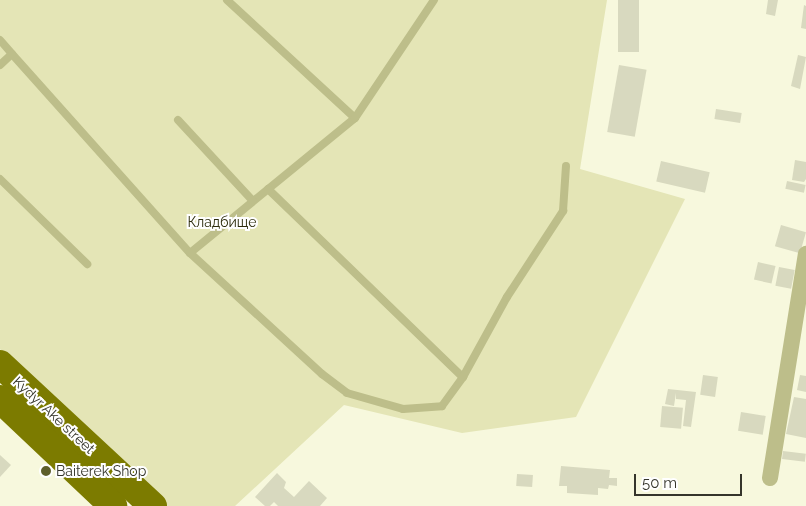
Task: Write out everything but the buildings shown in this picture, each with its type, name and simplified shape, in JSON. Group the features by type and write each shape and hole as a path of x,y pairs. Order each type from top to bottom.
{"highway":[{"name":"Kydyr Ake street","path":"0,364 153,506"},
{"name":"Kydyr Ake street","path":"0,399 113,506"}],"street":[{"path":"770,478 806,254"}],"lane":[{"path":"227,0 355,118"},
{"path":"190,253 355,118 433,3 425,0"},
{"path":"0,40 190,253 322,374 347,392 403,409 442,406 463,377 507,298 562,211 566,166"},
{"path":"0,65 12,54"},
{"path":"178,120 253,201"},
{"path":"0,179 87,264"},
{"path":"268,189 463,377"}],"green space":[{"name":"Кладбище","path":"0,0 607,0 580,169 685,199 576,417 462,433 344,405 235,506 168,506 23,374 0,349"}],"place":[{"name":"Baiterek Shop","path":"46,471"}]}
